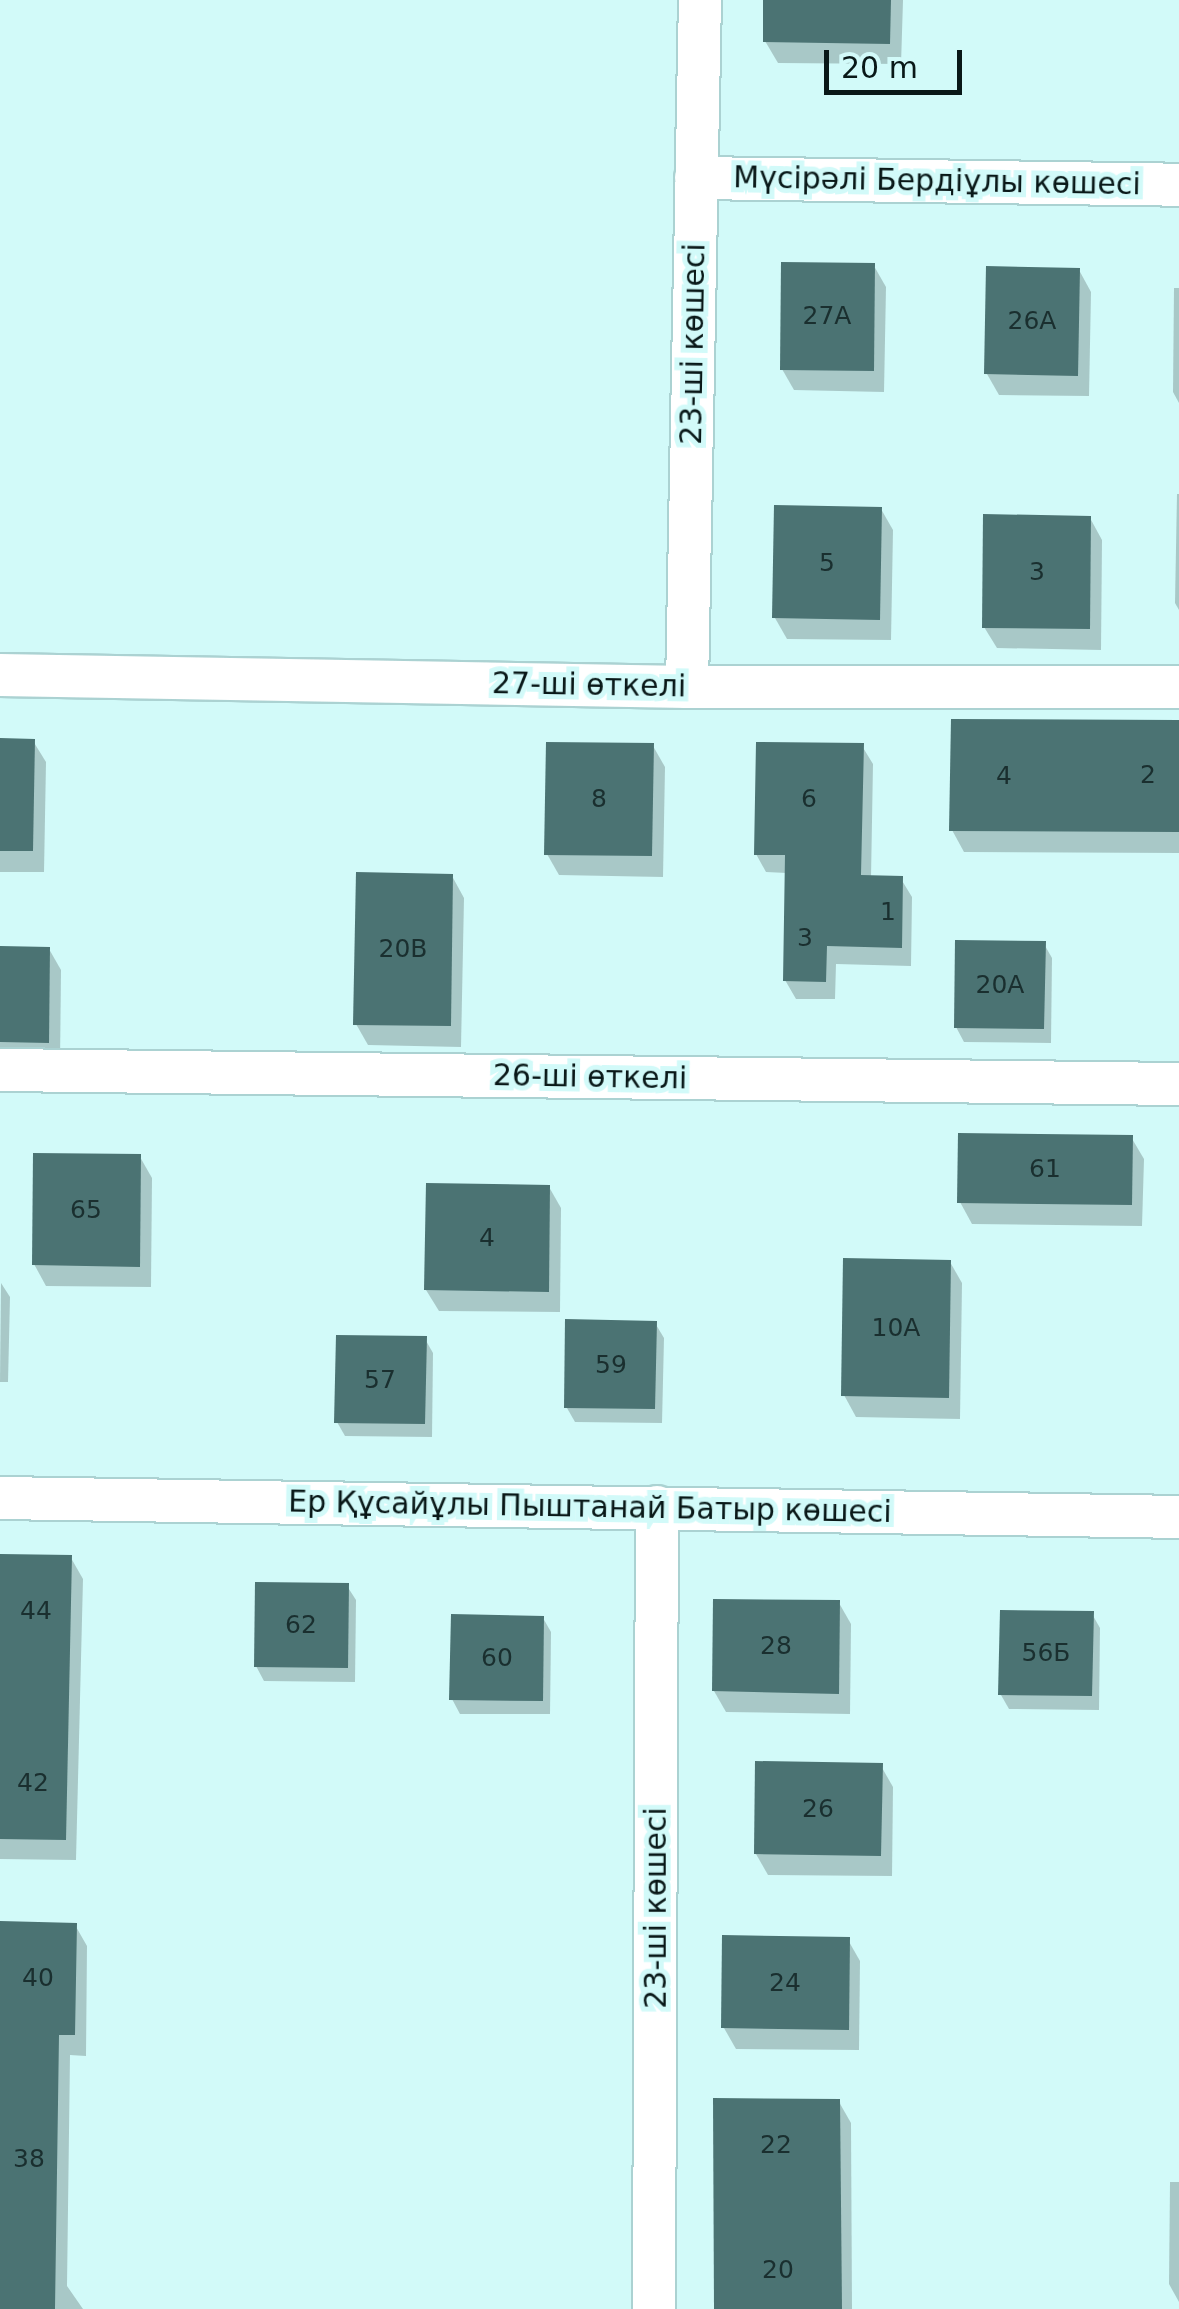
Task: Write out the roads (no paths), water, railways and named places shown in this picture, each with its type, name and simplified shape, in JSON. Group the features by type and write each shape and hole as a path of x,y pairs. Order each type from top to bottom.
{"street":[{"name":"23-шi көшесi","path":"687,687 700,0"},
{"name":"Мүсірәлі Бердіұлы көшесі","path":"696,178 1179,186"},
{"name":"27-ші өткелі","path":"0,675 687,687 1179,687"},
{"name":"26-ші өткелі","path":"0,1070 1179,1084"},
{"name":"Ер Құсайұлы Пыштанай Батыр көшесі","path":"0,1498 1179,1517"},
{"name":"23-шi көшесi","path":"654,2309 658,1507"}]}
